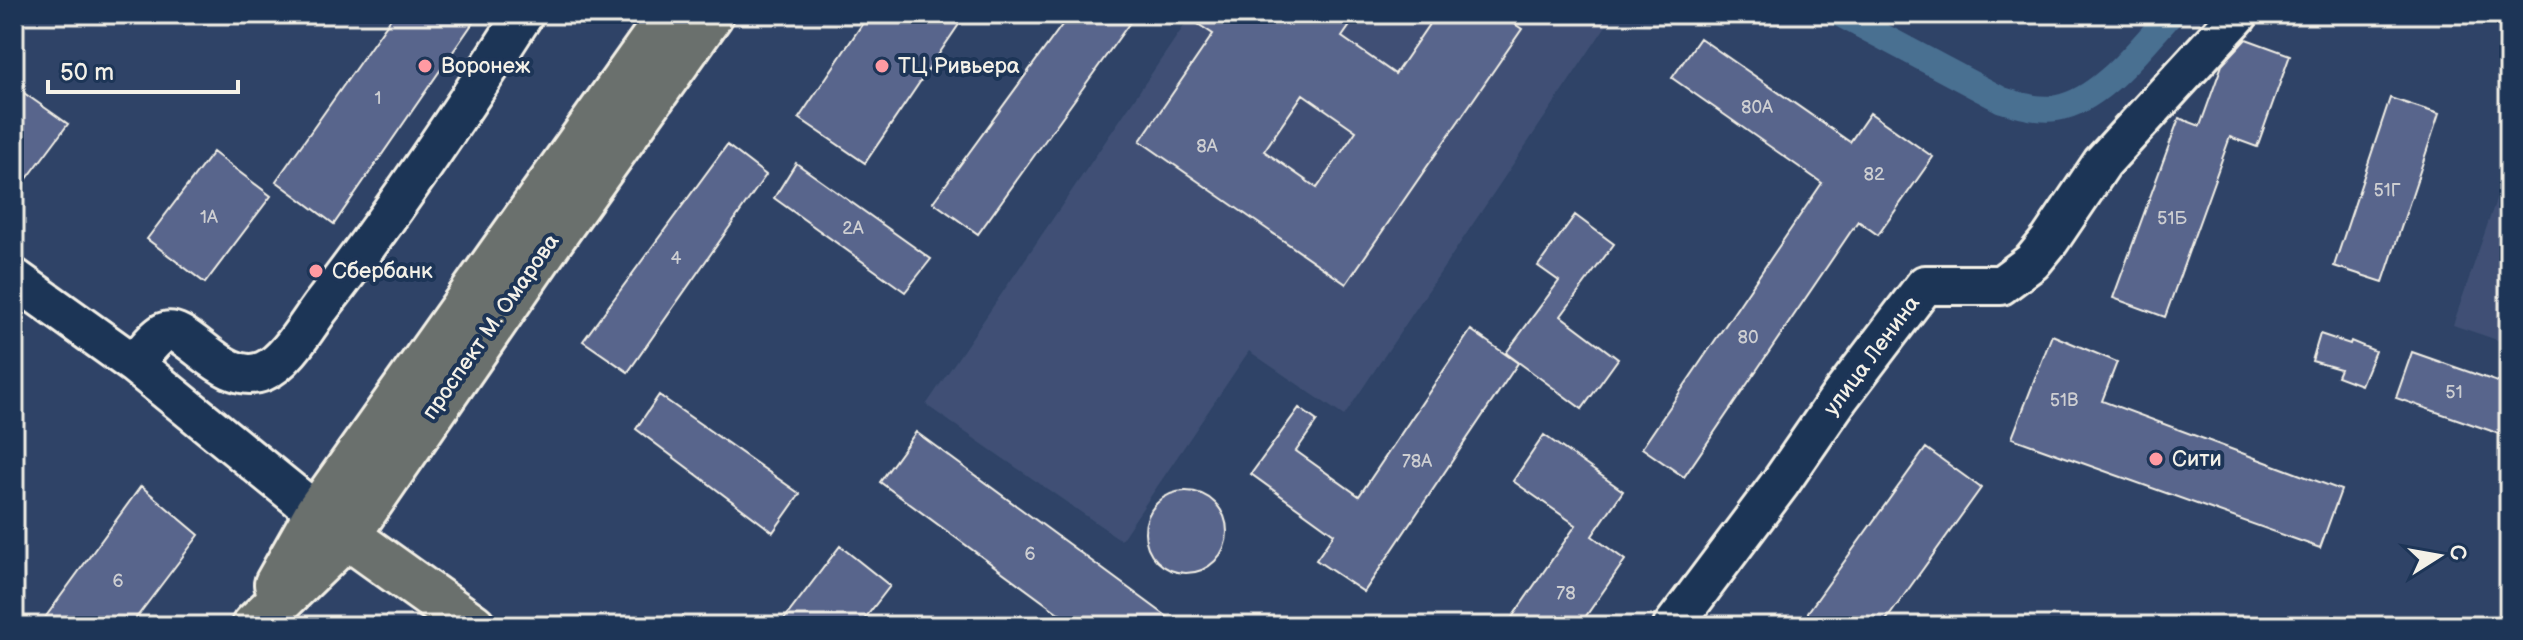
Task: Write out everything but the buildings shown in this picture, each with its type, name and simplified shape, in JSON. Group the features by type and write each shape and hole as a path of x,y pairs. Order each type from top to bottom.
{"main road":[{"name":"проспект М. Омарова","path":"332,525 671,14"},
{"name":"проспект М. Омарова","path":"254,626 550,241 711,14"},
{"path":"332,525 473,626"}],"street":[{"path":"134,364 163,333 171,331 181,335 223,368 245,375 264,371 281,360 340,284 458,117 524,14"},
{"name":"улица Ленина","path":"1673,626 1925,285 2001,285 2032,262 2102,163 2239,14"},
{"path":"14,278 134,364 332,525"}],"shaded area":[{"path":"1192,14 1614,14 1344,416 1249,351 1121,540 926,405"},
{"path":"2509,162 2509,344 2453,325"}],"waterway":[{"path":"1840,14 2002,100 2050,109 2073,103 2105,83 2171,14"}],"place":[{"name":"Воронеж","path":"425,66"},
{"name":"ТЦ Ривьера","path":"882,66"},
{"name":"Сбербанк","path":"316,271"},
{"name":"Сити","path":"2156,459"}]}
